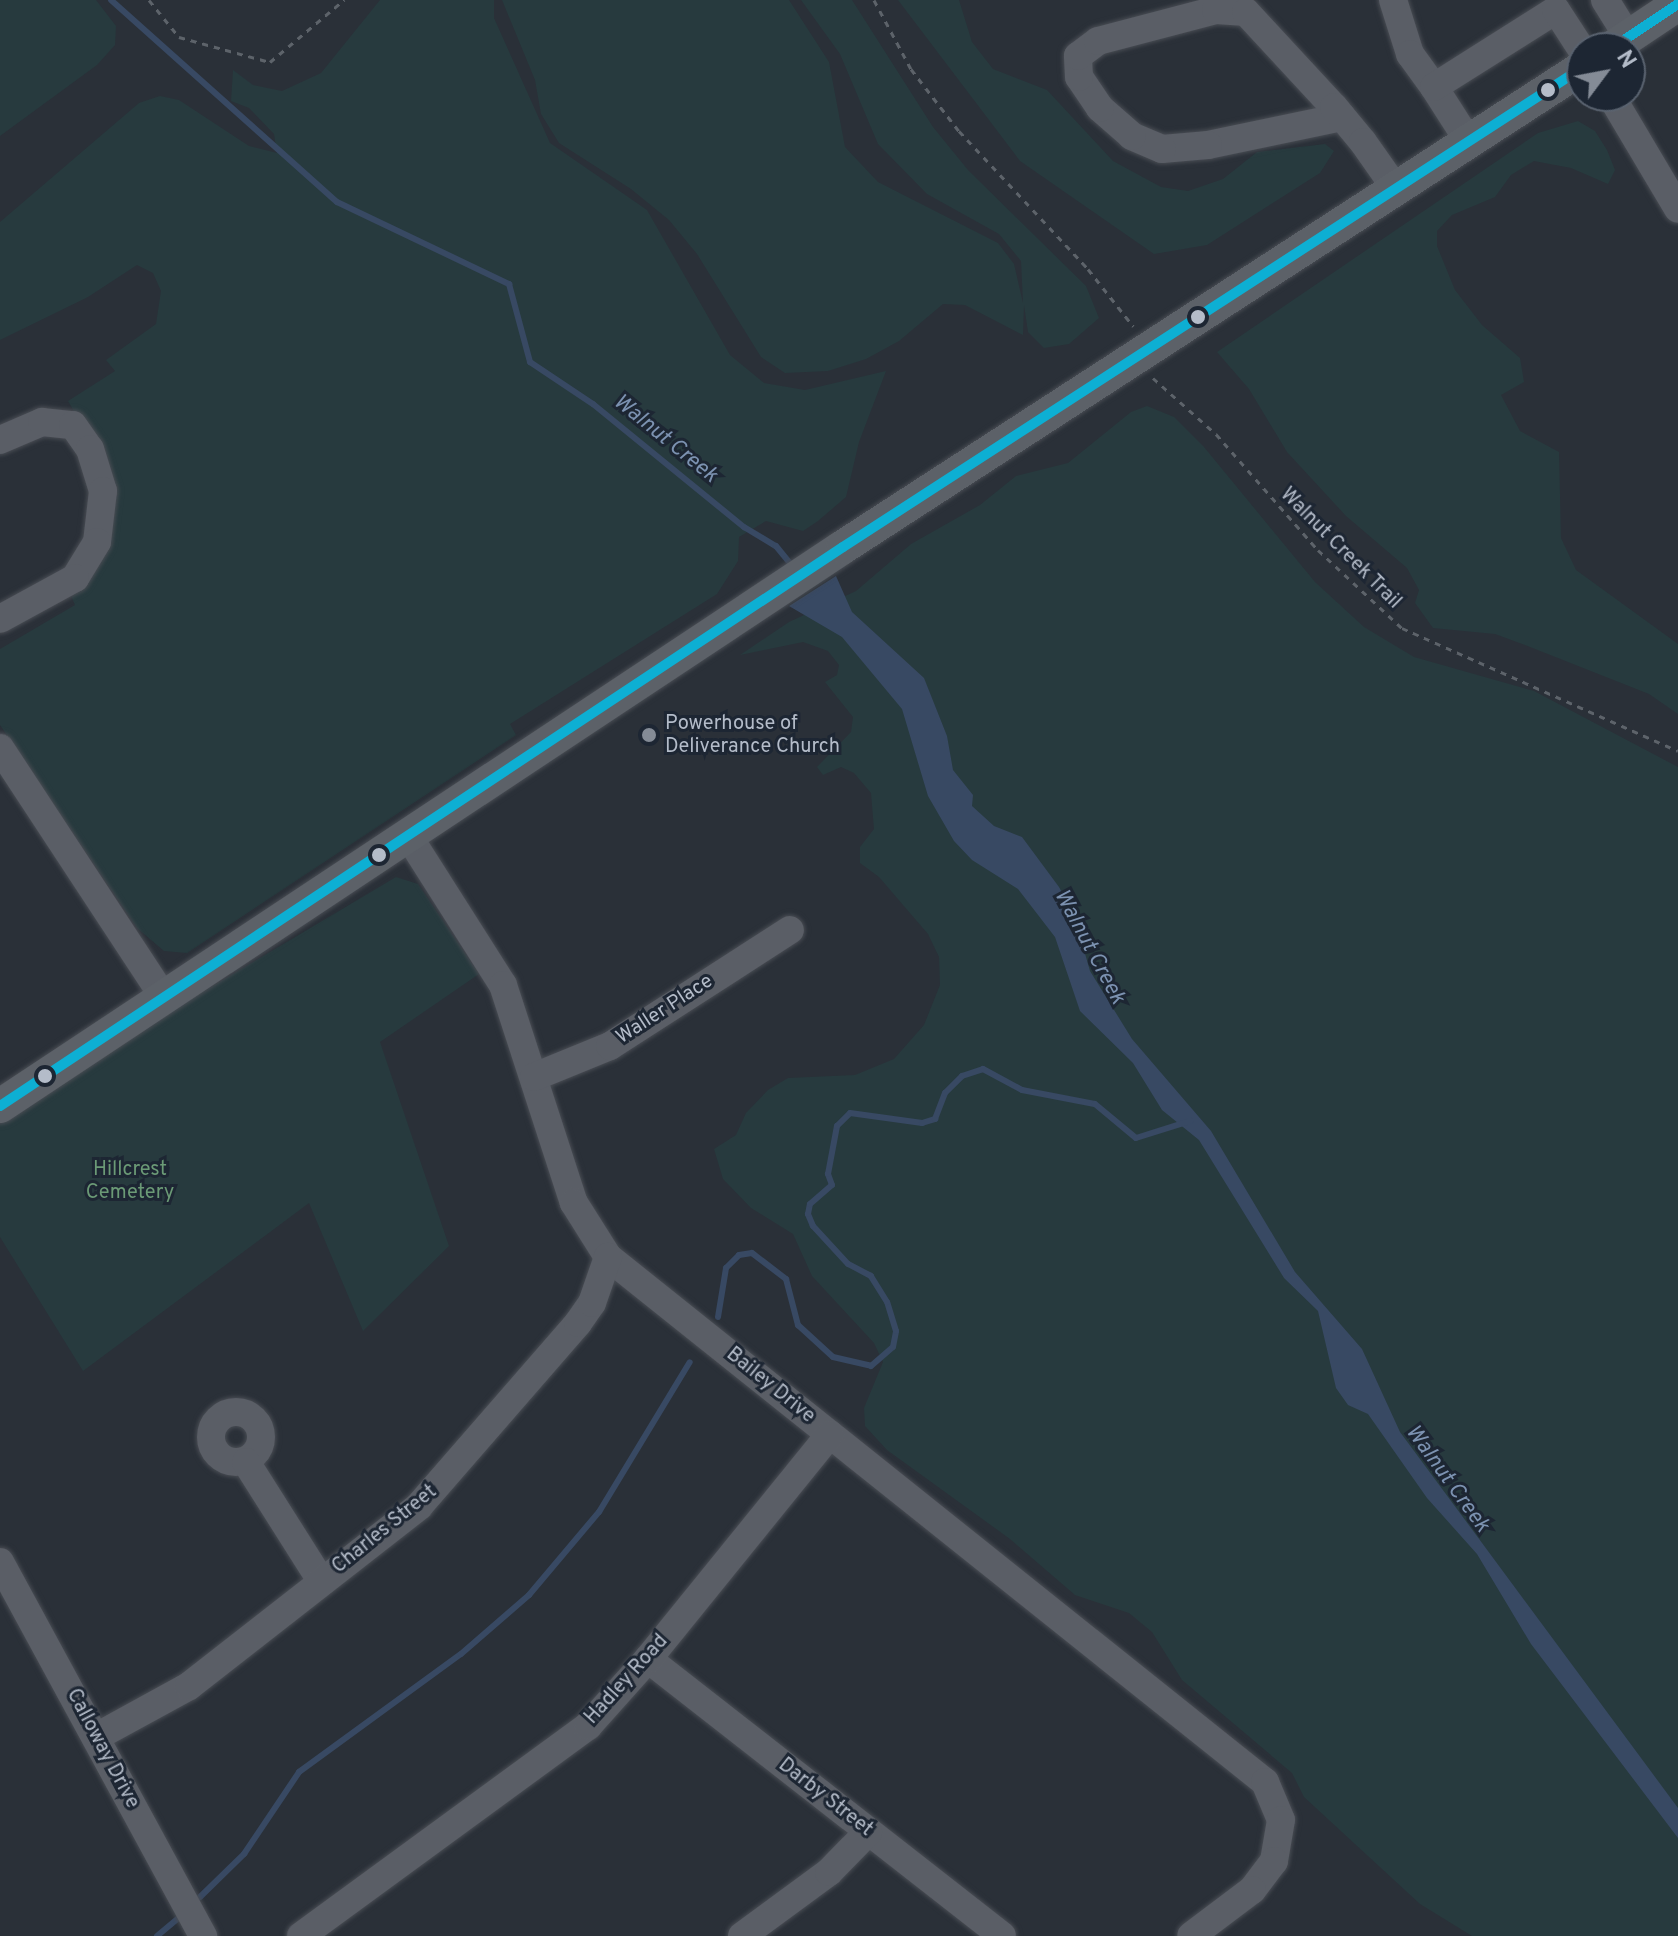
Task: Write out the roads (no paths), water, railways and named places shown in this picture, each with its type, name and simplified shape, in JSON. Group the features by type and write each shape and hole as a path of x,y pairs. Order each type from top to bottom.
{"main road":[{"path":"1635,32 1678,4"},
{"path":"0,1106 765,598 1566,78"}],"street":[{"path":"1393,0 1410,54 1469,142"},
{"path":"1605,0 1616,32"},
{"path":"1342,117 1208,145 1162,149 1132,136 1100,108 1079,77 1078,56 1098,41 1216,10 1246,12 1342,117 1396,189"},
{"path":"1434,87 1556,10 1570,32"},
{"path":"1620,112 1678,209"},
{"path":"0,440 42,422 73,425 90,449 103,491 97,542 75,578 0,619"},
{"path":"0,748 164,998"},
{"name":"Bailey Drive","path":"409,837 490,958 534,1077 574,1203 608,1257 1246,1763 1277,1800 1281,1840 1264,1876 1191,1936"},
{"name":"Waller Place","path":"534,1077 610,1046 790,930"},
{"name":"Charles Street","path":"96,1737 189,1686 322,1582 448,1476 578,1323 592,1303 608,1257"},
{"name":"Hadley Road","path":"301,1936 588,1726 648,1659 830,1434"},
{"path":"246,1462 322,1582"},
{"name":"Calloway Drive","path":"0,1562 203,1936"},
{"name":"Darby Street","path":"648,1659 1002,1936"},
{"path":"742,1936 829,1872 868,1832"}],"water":[{"path":"836,576 852,612 924,678 947,736 953,770 973,795 972,806 994,826 1022,837 1059,887 1074,915 1090,971 1132,1039 1211,1131 1295,1272 1362,1349 1400,1432 1678,1808 1678,1838 1531,1644 1477,1554 1427,1498 1368,1414 1348,1405 1336,1388 1318,1311 1284,1278 1199,1140 1162,1110 1133,1063 1080,1011 1055,937 1018,889 972,860 954,841 928,796 902,709 842,637 789,606"}],"waterway":[{"name":"Walnut Creek","path":"111,0 337,202 509,284 530,362 593,404 744,527 776,546 793,567"},
{"path":"718,1317 726,1268 739,1255 752,1253 786,1279 798,1325 833,1357 871,1366 893,1347 896,1331 887,1302 871,1276 848,1264 813,1226 808,1214 810,1204 832,1185 828,1174 837,1126 850,1113 922,1123 935,1119 945,1093 962,1076 983,1069 1022,1090 1095,1104 1136,1138 1190,1121"},
{"path":"200,1897 244,1854 299,1772 461,1654 529,1595 599,1512 690,1362"},
{"path":"157,1936 180,1917"}],"place":[{"name":"Powerhouse of Deliverance Church","path":"649,735"}],"park label":[{"name":"Hillcrest Cemetery","path":"130,1182"}]}
